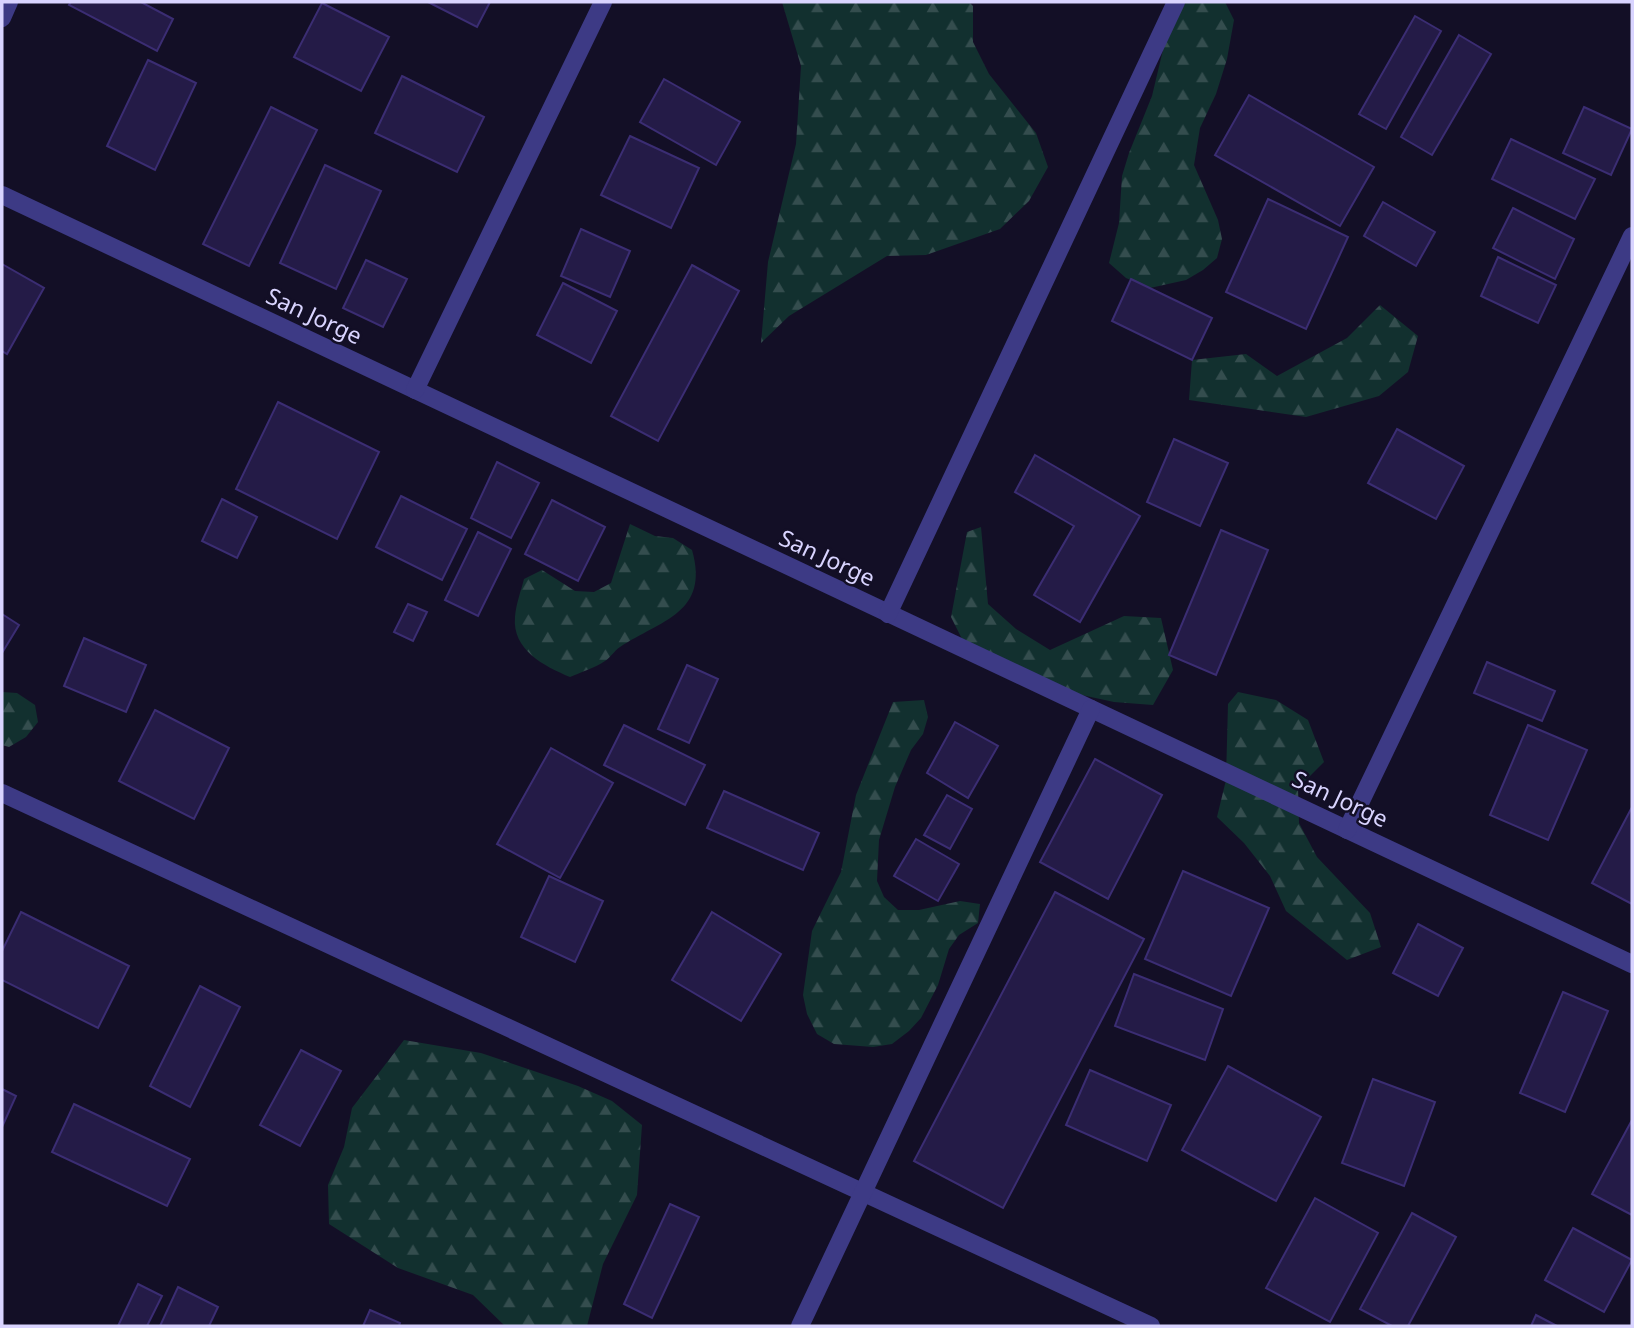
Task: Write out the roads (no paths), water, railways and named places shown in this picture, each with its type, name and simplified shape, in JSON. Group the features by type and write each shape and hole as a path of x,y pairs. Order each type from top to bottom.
{"street":[{"path":"2,18 9,2"},
{"path":"415,390 603,2"},
{"path":"888,614 1176,2"},
{"name":"San Jorge","path":"2,195 1632,964"},
{"path":"1347,830 1632,236"},
{"path":"800,1326 1091,709"},
{"path":"2,793 1152,1326"}]}
